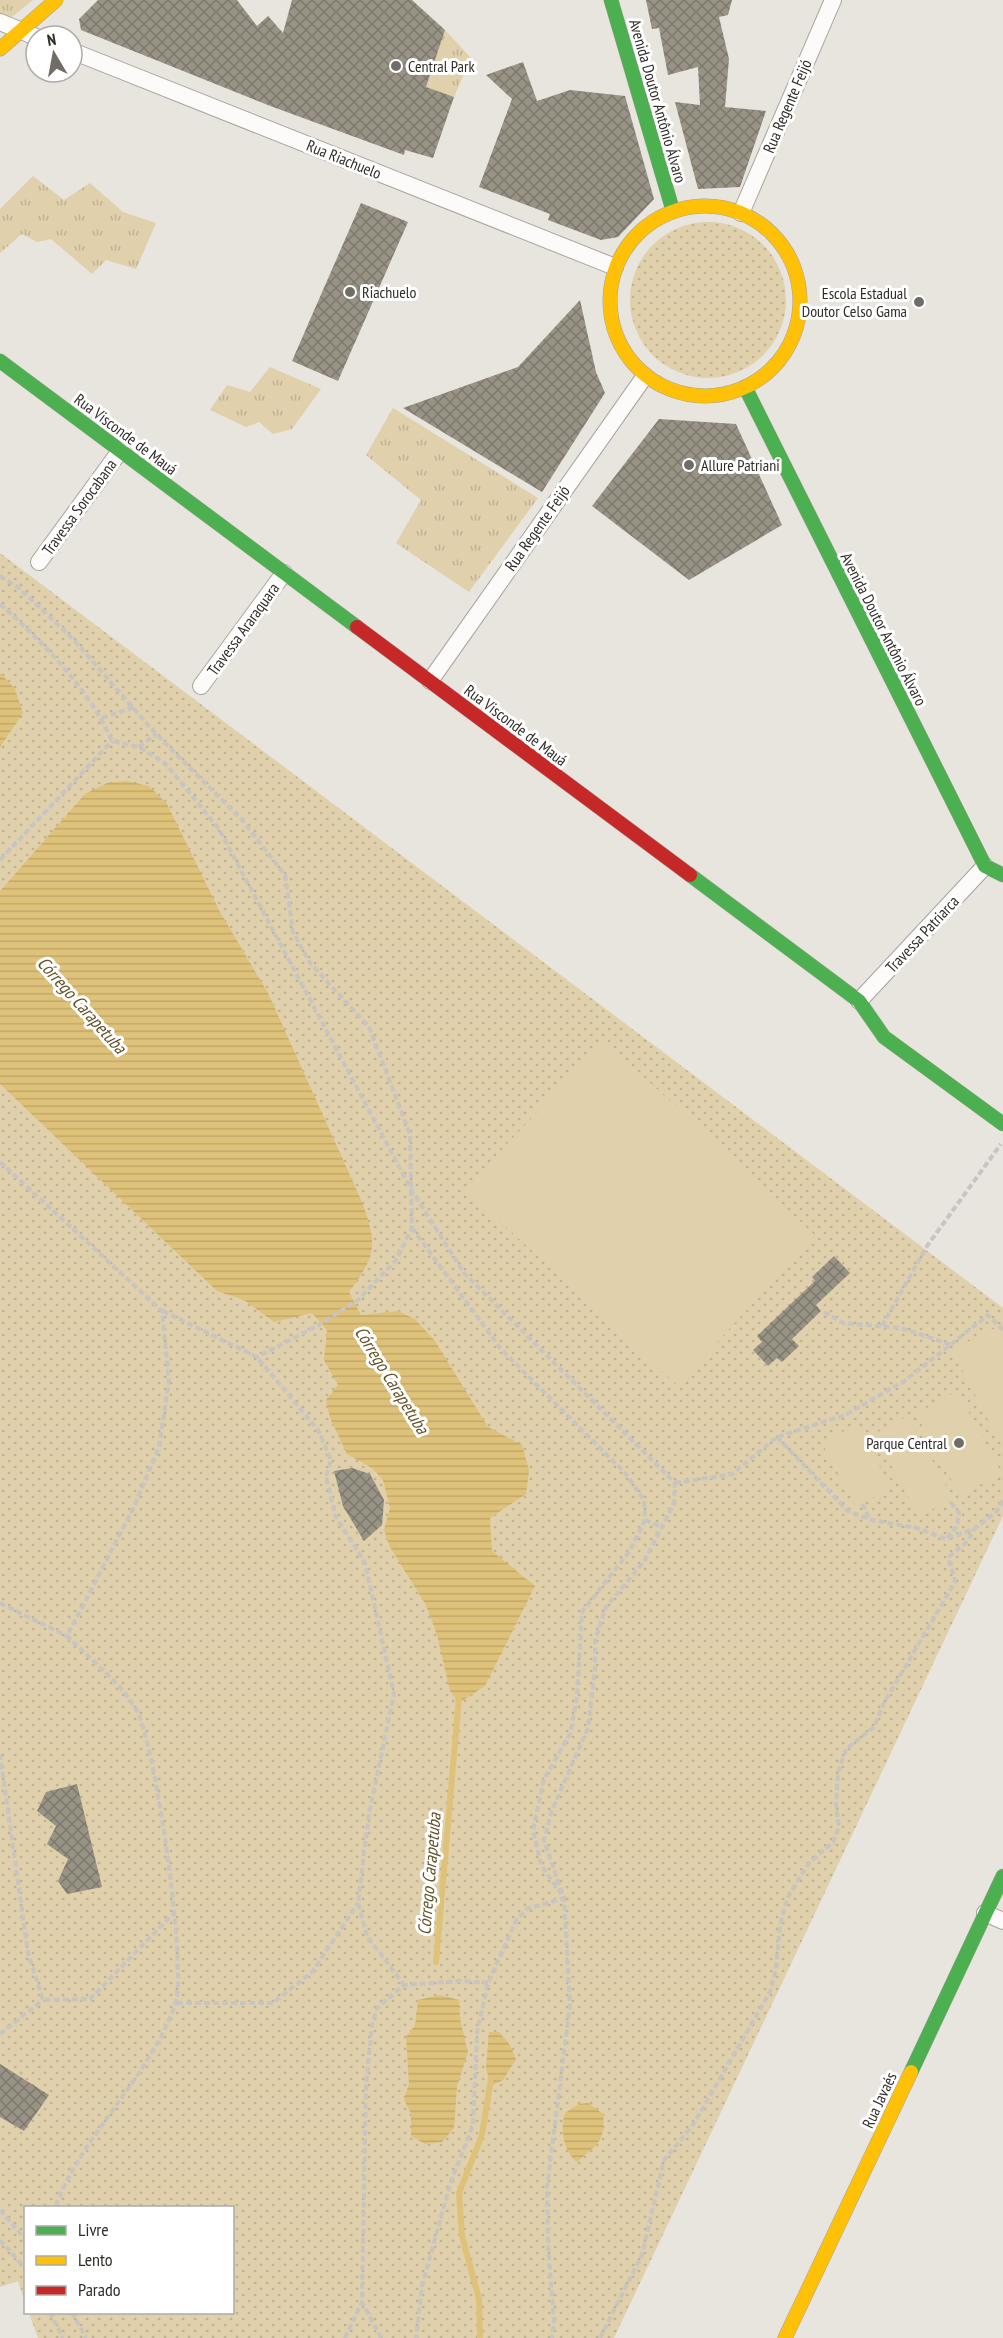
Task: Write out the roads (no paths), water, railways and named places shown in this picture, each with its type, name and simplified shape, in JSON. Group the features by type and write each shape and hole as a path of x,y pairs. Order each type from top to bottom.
{"street":[{"path":"36,24 56,0"},
{"name":"Avenida Doutor Antônio Álvaro","path":"611,0 673,212"},
{"name":"Rua Regente Feijó","path":"741,213 833,0"},
{"path":"0,22 24,32"},
{"path":"0,49 24,36"},
{"name":"Rua Riachuelo","path":"84,56 615,267"},
{"path":"705,206 741,213 767,228 781,243 795,269 801,299 796,328 783,356 762,377 745,387 721,395 696,396 672,391 645,376 627,357 613,329 609,300 615,267 623,251 637,234 653,221 673,212 705,206"},
{"name":"Rua Visconde de Mauá","path":"0,361 858,1001 875,1028 884,1036 1003,1124"},
{"name":"Rua Regente Feijó","path":"430,681 645,376"},
{"name":"Avenida Doutor Antônio Álvaro","path":"745,387 985,866"},
{"name":"Travessa Sorocabana","path":"39,562 120,451"},
{"name":"Travessa Araraquara","path":"201,686 284,573"},
{"path":"985,866 1003,875"},
{"name":"Travessa Patriarca","path":"858,1001 985,866"},
{"name":"Rua Javaés","path":"785,2338 1003,1876"},
{"path":"986,1913 1003,1921"}],"water":[{"path":"0,673 15,689 23,713 0,747"},
{"path":"126,781 149,786 167,804 220,912 268,993 362,1202 371,1229 372,1250 365,1269 349,1292 361,1315 398,1311 415,1319 435,1341 488,1427 522,1445 529,1470 526,1494 490,1518 492,1551 535,1586 485,1686 459,1703 450,1691 437,1635 426,1605 390,1547 384,1530 390,1508 383,1480 372,1468 347,1454 330,1418 326,1400 338,1385 324,1360 327,1330 312,1313 274,1322 244,1300 217,1291 0,1084 0,891 85,794 107,783"},
{"path":"440,1995 459,2000 460,2019 468,2052 457,2086 454,2128 442,2142 425,2144 411,2136 411,2114 404,2099 409,2084 406,2037 415,2025 418,2000"},
{"path":"489,2032 499,2032 510,2045 516,2059 503,2080 491,2086 486,2068"},
{"path":"588,2103 603,2114 603,2131 594,2147 577,2162 572,2157 564,2139 565,2113 579,2104"}],"waterway":[{"name":"Córrego Carapetuba","path":"436,1962 459,1697"},
{"name":"Córrego Carapetuba","path":"480,2338 479,2299 462,2236 459,2193 482,2135 491,2079"}],"place":[{"name":"Central Park","path":"396,66"},
{"name":"Riachuelo","path":"350,292"},
{"name":"Escola Estadual Doutor Celso Gama","path":"919,302"},
{"name":"Allure Patriani","path":"689,465"},
{"name":"Parque Central","path":"959,1443"}]}
